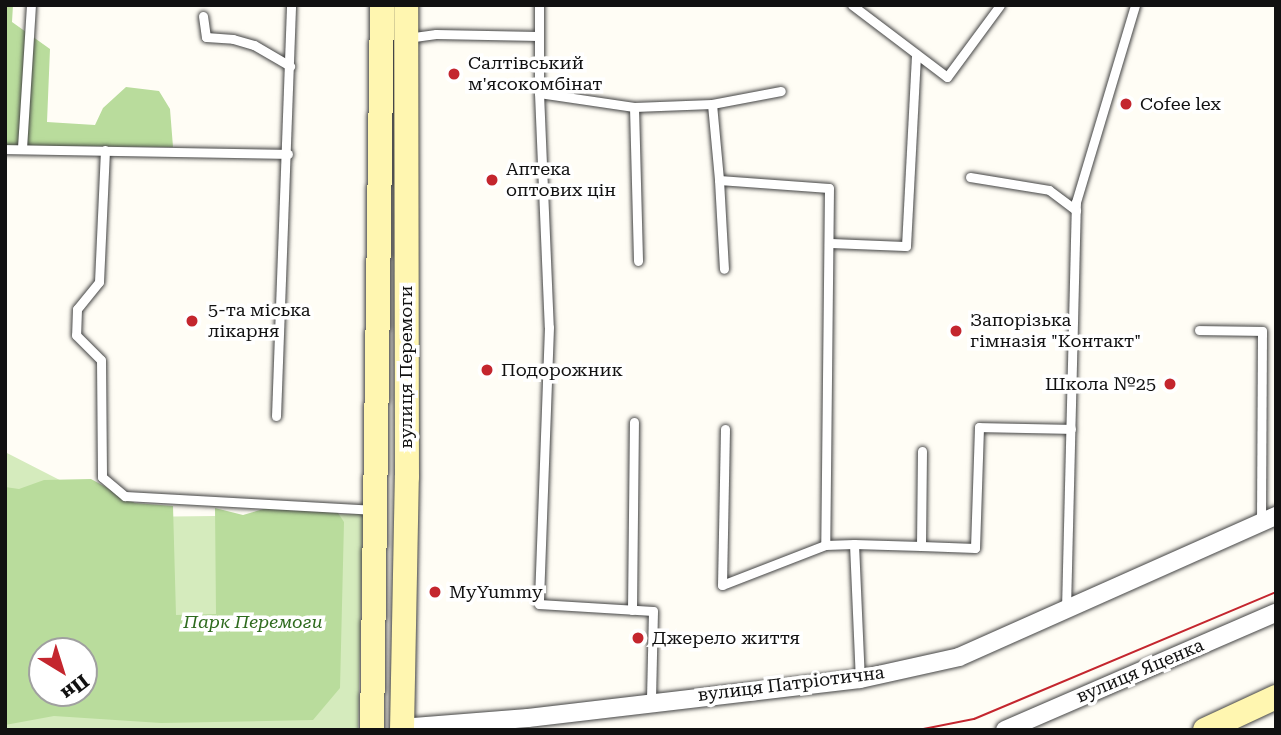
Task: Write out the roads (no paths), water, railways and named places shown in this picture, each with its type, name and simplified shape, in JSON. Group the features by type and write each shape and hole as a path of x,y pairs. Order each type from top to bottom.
{"main road":[{"name":"вулиця Перемоги","path":"372,730 382,5"},
{"name":"вулиця Перемоги","path":"401,729 406,489 406,5"},
{"path":"374,499 406,489"},
{"path":"1205,730 1276,697"}],"street":[{"name":"вулиця Патріотична","path":"401,729 528,718 860,679 959,657 1268,519"},
{"name":"вулиця Яценка","path":"1004,730 1276,613"}],"lane":[{"path":"22,148 31,5"},
{"path":"276,416 288,154 291,5"},
{"path":"538,5 548,327 539,604 653,611 649,662 651,702"},
{"path":"852,5 947,77 1000,5"},
{"path":"1066,609 1076,210 1135,5"},
{"path":"203,16 206,37 233,39 254,45 290,66"},
{"path":"405,38 436,34 538,36"},
{"path":"829,243 906,246 916,54"},
{"path":"539,93 634,107 712,104 781,91"},
{"path":"712,104 724,268"},
{"path":"634,107 638,261"},
{"path":"5,149 288,154"},
{"path":"105,150 99,282 77,309 76,335 101,360 102,477 125,496 374,499"},
{"path":"970,177 1049,190 1076,210"},
{"path":"719,180 829,188 825,545"},
{"path":"1199,330 1262,331 1268,519"},
{"path":"632,610 634,422"},
{"path":"725,429 722,585 825,545 975,548 979,427 1071,429"},
{"path":"921,546 922,451"},
{"path":"853,544 860,679"}],"tram line":[{"path":"918,730 974,719 1276,592"}],"place":[{"name":"Салтівський м'ясокомбінат","path":"454,74"},
{"name":"Cofee lex","path":"1126,104"},
{"name":"Аптека оптових цін","path":"492,180"},
{"name":"5-та міська лікарня","path":"192,321"},
{"name":"Запорізька гімназія \"Контакт\"","path":"956,331"},
{"name":"Подорожник","path":"487,370"},
{"name":"Школа №25","path":"1170,384"},
{"name":"MyYummy","path":"435,592"},
{"name":"Джерело життя","path":"638,638"}],"park label":[{"name":"Парк Перемоги","path":"253,622"}]}
